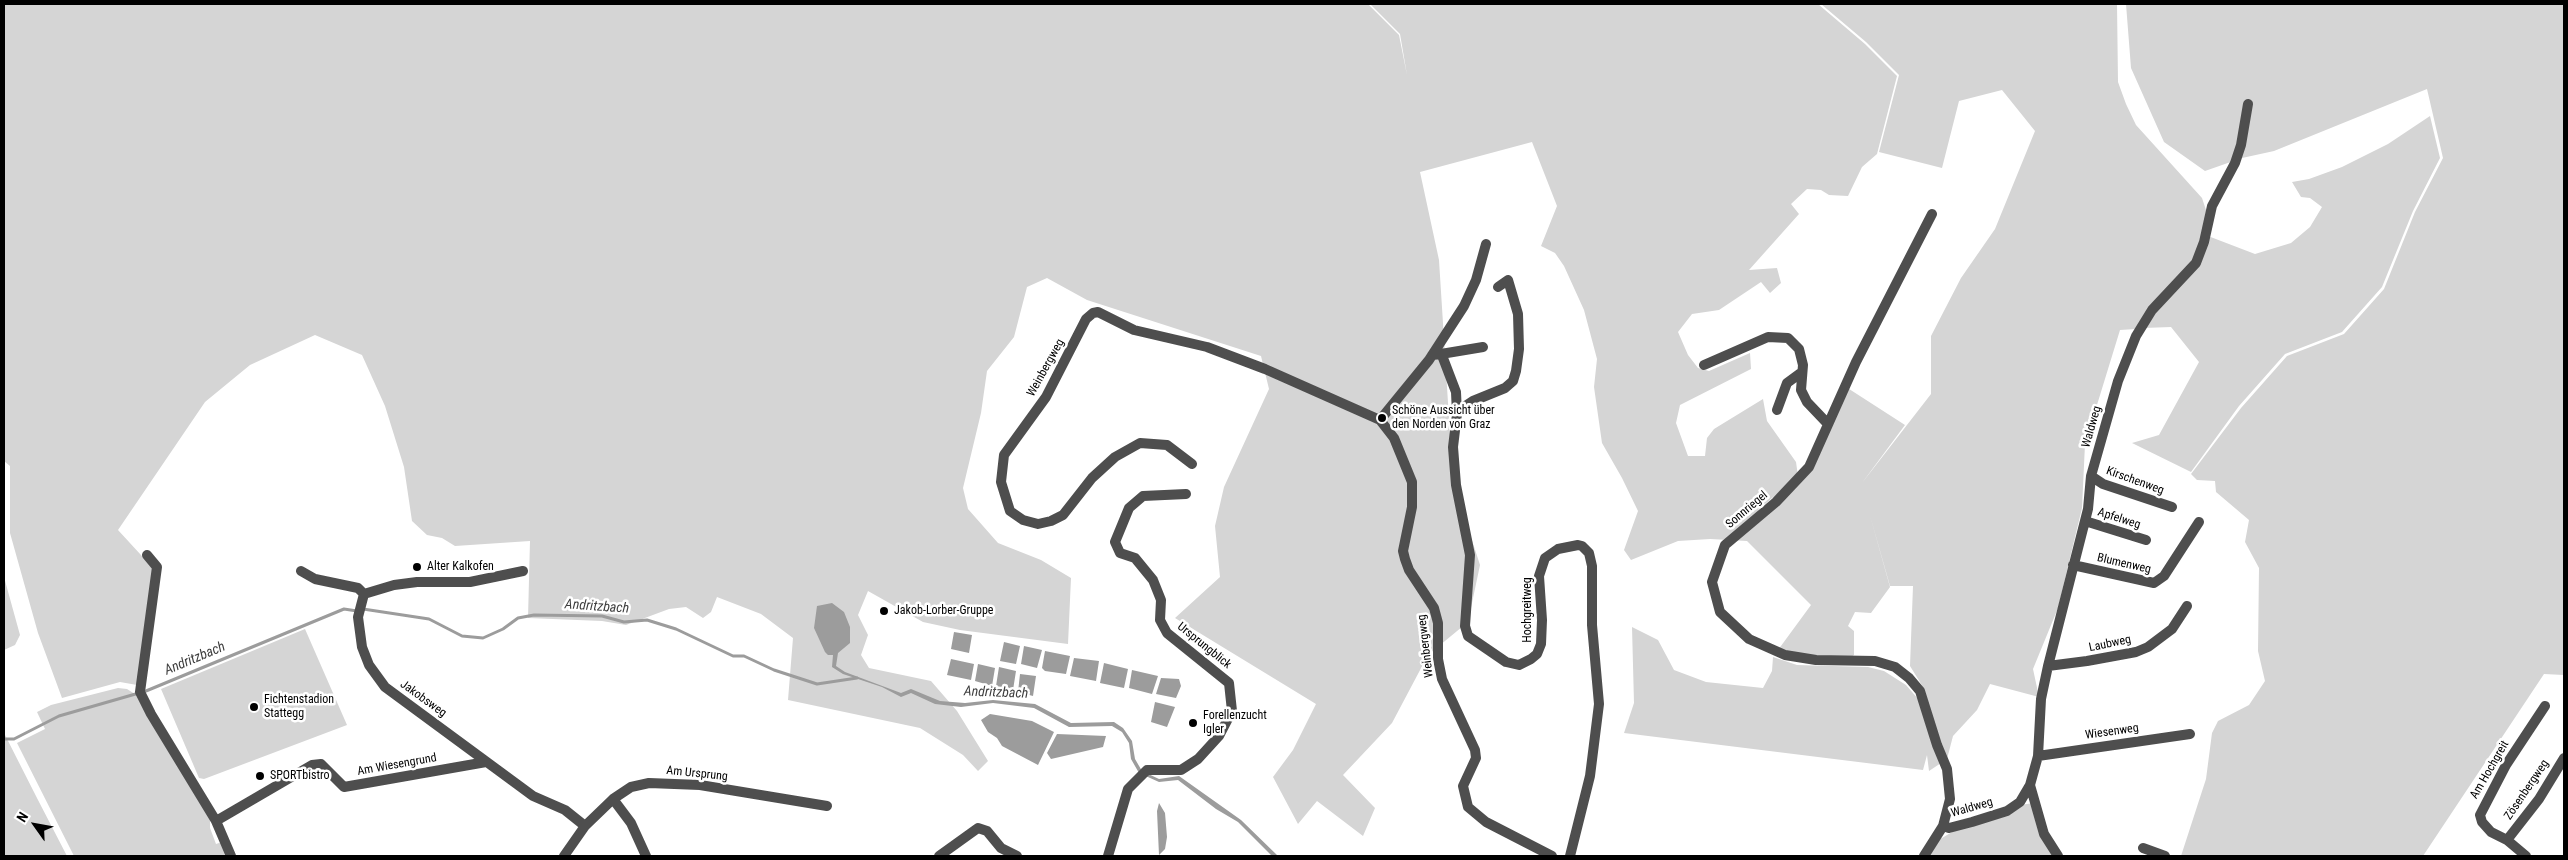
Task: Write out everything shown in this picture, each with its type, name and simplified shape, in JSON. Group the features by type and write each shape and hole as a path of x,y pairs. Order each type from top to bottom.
{"street":[{"name":"Waldweg","path":"1924,856 1944,826 1949,828 2007,811 2020,802 2030,785 2038,756 2042,699 2048,666 2088,509 2091,476 2118,381 2136,336 2152,310 2188,274 2196,263 2204,242 2212,206 2235,163 2241,146 2248,104"},
{"name":"Sonnriegel","path":"1932,214 1856,362 1810,467 1776,502 1725,545 1712,582 1720,612 1749,640 1785,655 1816,660 1875,661 1895,668 1909,678 1920,691 1936,745 1947,769 1950,799 1944,826"},
{"path":"1380,420 1436,355 1464,306 1476,280 1486,244"},
{"path":"1457,414 1473,401 1505,388 1513,381 1515,376 1519,349 1518,314 1508,280 1498,286"},
{"name":"Weinbergweg","path":"1192,464 1167,445 1140,443 1115,456 1092,478 1063,515 1051,521 1038,524 1023,520 1010,511 1001,482 1004,455 1046,396 1086,319 1093,312 1134,330 1207,347 1273,372 1380,420 1394,438 1412,482 1412,507 1403,550 1405,559 1409,570 1434,608 1438,622 1438,659 1442,679 1475,750 1476,758 1463,786 1468,807 1486,822 1552,856"},
{"path":"1704,365 1768,338 1788,338 1799,349 1802,372 1801,390 1806,402 1828,423"},
{"path":"1436,355 1483,347"},
{"name":"Hochgreitweg","path":"1436,355 1456,392 1457,414 1453,447 1454,469 1470,555 1465,626 1468,636 1485,650 1513,665 1531,659 1537,654 1541,644 1542,620 1539,576 1545,558 1558,549 1578,546 1586,549 1592,558 1592,625 1599,704 1590,776 1570,856"},
{"path":"1777,410 1787,383 1802,372"},
{"name":"Kirschenweg","path":"2091,476 2103,484 2172,507"},
{"name":"Ursprungblick","path":"1108,856 1128,789 1143,773 1181,770 1198,759 1220,736 1232,711 1229,683 1223,676 1182,646 1162,626 1159,609 1161,600 1153,580 1135,558 1120,552 1115,542 1129,508 1143,496 1186,494"},
{"name":"Apfelweg","path":"2085,521 2146,540"},
{"name":"Blumenweg","path":"2073,565 2154,583 2164,576 2198,522"},
{"path":"147,555 157,567 140,692 150,714 216,821 231,856"},
{"path":"300,571 315,579 358,588 362,599 394,585 417,582 470,582 523,571"},
{"name":"Jakobsweg","path":"362,599 358,617 362,648 369,665 385,687 533,796 565,810 586,826"},
{"name":"Laubweg","path":"2048,666 2136,652 2148,647 2172,629 2187,606"},
{"name":"Am Hochgreit","path":"2507,840 2492,832 2482,822 2480,814 2506,765 2546,706"},
{"name":"Wiesenweg","path":"2038,756 2190,734"},
{"name":"Zösenbergweg","path":"2526,856 2507,840 2540,799 2564,758"},
{"name":"Am Wiesengrund","path":"216,821 312,765 321,764 344,787 486,762"},
{"name":"Am Ursprung","path":"564,856 586,826 613,799 631,786 667,782 700,785 827,806"},
{"path":"2030,785 2044,834 2058,856"},
{"path":"613,799 631,823 646,856"},
{"path":"939,856 978,828 987,831 1001,848 1018,856"},
{"path":"2143,848 2165,856"}],"shaded area":[{"path":"4,4 1368,4 1399,35 1407,75 1400,34 1370,4 1818,4 1865,44 1897,76 1877,154 1862,167 1848,196 1829,195 1821,190 1807,189 1791,204 1799,214 1749,270 1777,268 1781,283 1770,293 1761,282 1719,310 1692,314 1678,332 1688,355 1698,368 1709,371 1750,353 1751,369 1680,405 1676,423 1688,456 1705,456 1707,438 1714,429 1763,399 1767,421 1796,462 1798,476 1758,510 1761,516 1804,478 1846,387 1905,425 1862,483 1931,394 1931,336 1961,278 1995,229 2035,131 2002,90 1959,101 1942,168 1879,152 1899,75 1866,42 1821,4 2117,4 2118,82 2126,104 2136,125 2202,198 2206,210 2205,227 2192,263 2136,329 2120,330 2085,444 2082,508 2058,608 2033,669 2039,697 1990,684 1977,710 1953,736 1947,759 1929,771 1927,755 1923,770 1624,733 1634,703 1632,627 1658,640 1674,670 1706,682 1763,688 1772,671 1773,657 1797,665 1868,667 1884,671 1906,685 1919,700 1926,725 1923,687 1910,666 1913,586 1890,586 1869,512 1890,587 1871,613 1855,612 1848,626 1854,631 1854,655 1851,657 1818,657 1778,650 1811,605 1747,541 1710,539 1678,541 1631,560 1624,550 1638,511 1602,443 1594,387 1597,359 1584,310 1564,266 1555,253 1541,246 1557,206 1532,142 1420,172 1439,260 1453,482 1480,565 1468,622 1428,655 1392,723 1343,775 1375,808 1363,836 1317,801 1298,824 1273,777 1293,750 1316,704 1175,618 1220,577 1215,526 1224,487 1269,389 1261,356 1087,300 1047,278 1027,287 1014,337 987,371 981,413 963,488 968,509 998,543 1041,560 1071,578 1068,644 960,630 923,622 868,591 858,615 868,635 861,655 869,668 931,681 957,711 988,761 978,771 963,755 920,728 788,700 793,638 761,614 717,597 711,612 703,618 686,607 669,609 626,625 602,621 528,618 530,541 455,546 442,538 427,535 412,521 404,467 385,406 362,355 315,335 250,365 205,402 118,530 152,567 153,577 137,685 120,682 62,698 38,633 10,533 10,466 4,461"},
{"path":"2126,4 2564,4 2564,675 2544,674 2423,856 2181,856 2206,779 2212,733 2218,721 2249,705 2265,681 2258,651 2259,568 2245,542 2249,520 2216,492 2215,481 2197,480 2191,474 2241,408 2287,356 2344,334 2384,289 2415,212 2443,158 2427,89 2274,151 2242,158 2205,171 2164,142 2131,68"},
{"path":"2430,116 2440,158 2413,211 2382,287 2342,332 2285,354 2239,406 2191,472 2132,443 2159,435 2199,362 2171,327 2143,328 2175,288 2208,236 2255,254 2291,243 2310,227 2322,207 2310,198 2301,197 2292,182 2309,179 2342,167 2388,144"},
{"path":"4,577 20,635 15,645 4,650"},
{"path":"832,603 844,612 850,627 850,643 838,653 836,666 845,672 901,693 911,689 940,701 965,703 993,700 1035,704 1071,723 1114,722 1123,728 1132,741 1135,759 1142,771 1159,779 1179,776 1241,820 1278,856 1272,856 1238,822 1216,809 1178,780 1159,782 1139,773 1131,759 1129,743 1122,732 1112,726 1069,727 1034,708 993,703 961,707 935,704 911,693 901,697 882,687 843,674 832,667 833,655 828,655 825,652 814,628 817,606"},
{"name":"Fichtenstadion Stattegg","path":"305,629 347,725 204,779 199,778 161,689"},
{"path":"954,632 972,635 969,653 951,649"},
{"path":"1004,642 1020,646 1016,664 1000,661"},
{"path":"1024,646 1042,650 1037,668 1021,664"},
{"path":"1045,651 1070,656 1066,674 1045,671 1042,668"},
{"path":"1074,658 1099,661 1096,681 1070,676"},
{"path":"951,659 974,664 971,680 947,675"},
{"path":"1104,663 1128,669 1124,688 1100,683"},
{"path":"978,664 995,668 992,686 975,681"},
{"path":"999,667 1016,671 1013,690 996,686"},
{"path":"1132,670 1158,676 1152,694 1129,688"},
{"path":"1020,674 1036,676 1033,696 1018,692"},
{"path":"1161,678 1179,679 1181,686 1176,698 1156,694"},
{"path":"118,688 127,689 138,696 210,816 210,828 216,844 222,842 226,852 224,856 74,856 17,743 45,729 37,712 51,705"},
{"path":"1155,702 1175,707 1167,727 1151,722"},
{"path":"990,714 1032,721 1054,732 1038,765 1002,746 997,738 988,732 981,720"},
{"path":"4,733 38,800 67,856 4,856"},
{"path":"1057,734 1106,736 1103,747 1051,759 1047,753"},
{"path":"1159,803 1165,813 1167,837 1165,849 1159,855 1157,811"},
{"path":"2033,803 2054,856 1930,856 1937,841 1952,832 2021,805"}],"waterway":[{"name":"Andritzbach","path":"4,739 14,739 59,716 146,691 344,609 357,611"},
{"name":"Andritzbach","path":"363,609 429,619 462,636 483,638 503,629 518,618 534,615 602,616 624,622 647,620 676,629 733,656 744,656 774,670 817,684 857,678"}],"place":[{"name":"Schöne Aussicht über den Norden von Graz","path":"1382,418"},
{"name":"Alter Kalkofen","path":"417,567"},
{"name":"Jakob-Lorber-Gruppe","path":"884,611"},
{"name":"Fichtenstadion Stattegg","path":"254,707"},
{"name":"Forellenzucht Igler","path":"1193,723"},
{"name":"SPORTbistro","path":"260,776"}]}
